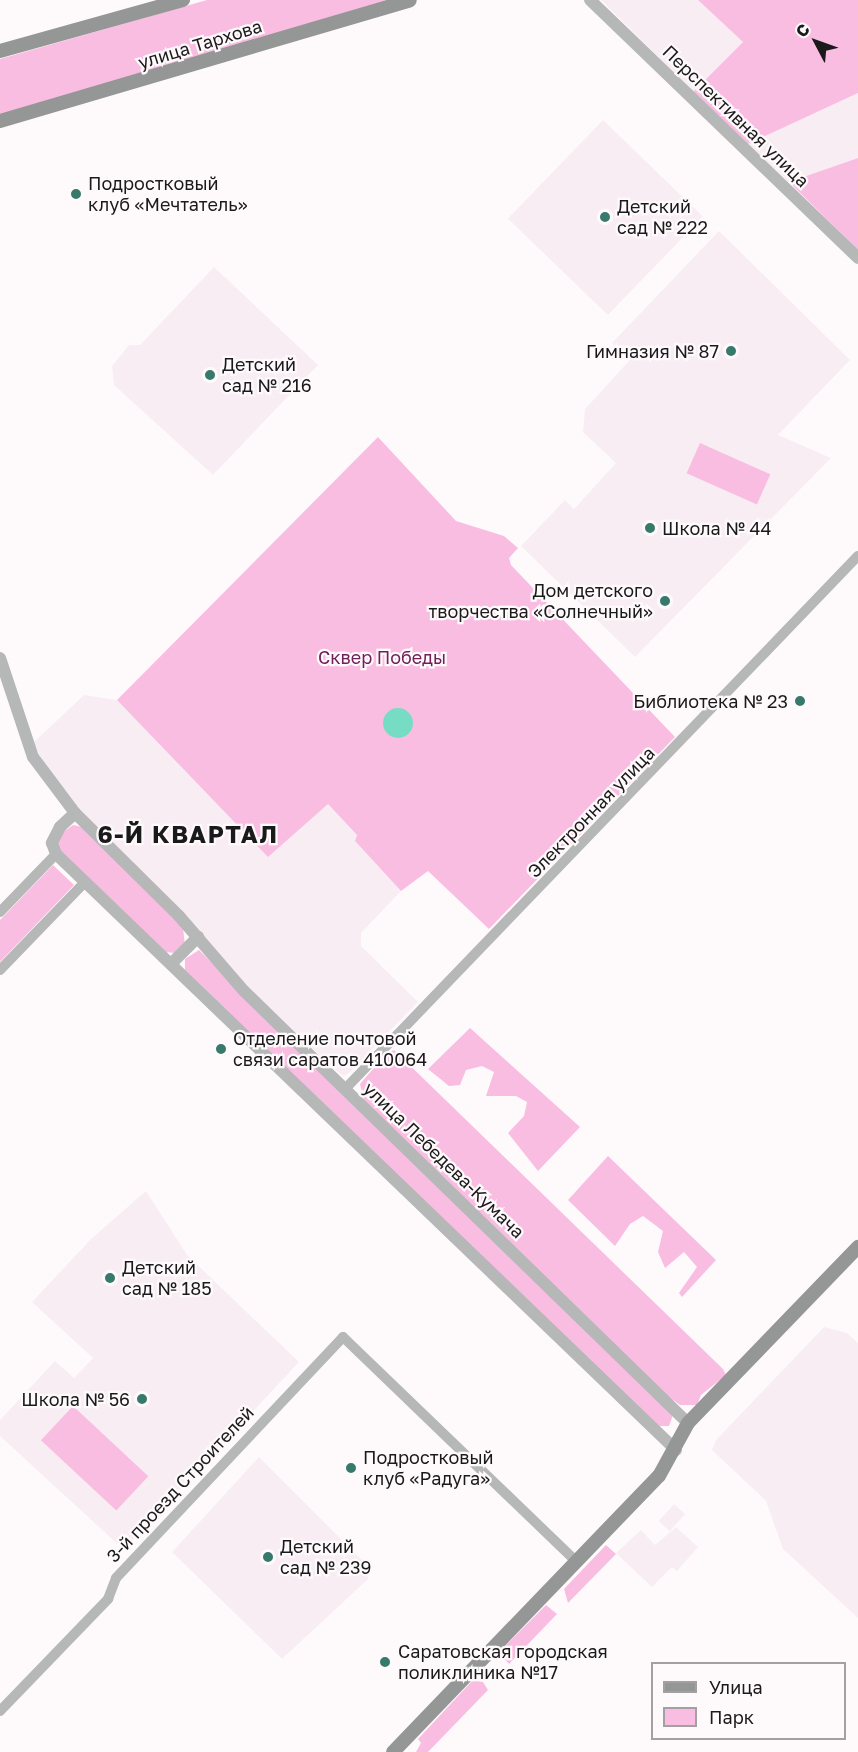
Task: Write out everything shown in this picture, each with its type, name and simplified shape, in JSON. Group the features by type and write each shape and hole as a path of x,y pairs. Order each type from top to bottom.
{"main road":[{"path":"0,51 183,0"},
{"name":"улица Тархова","path":"0,121 410,0"},
{"path":"393,1752 659,1476 676,1450 688,1423 858,1247"}],"street":[{"name":"Перспективная улица","path":"590,0 858,258"},
{"name":"Электронная улица","path":"345,1089 858,556"},
{"name":"улица Лебедева-Кумача","path":"0,658 33,757 75,813 198,938 244,992 688,1423"},
{"path":"75,813 60,827 52,843 56,854 84,883 172,963 676,1450"},
{"path":"0,912 56,854"},
{"path":"0,970 84,883"},
{"path":"172,963 198,938"},
{"name":"3-й проезд Строителей","path":"0,1711 108,1599 116,1578 343,1337 577,1562"}],"shaded area":[{"path":"601,0 698,0 743,42 693,92"},
{"path":"858,93 858,158 789,182 748,144"},
{"name":"Детский сад № 222","path":"603,120 703,217 608,315 508,219"},
{"path":"719,231 850,360 778,435 831,458 635,657 521,546 565,500 574,509 616,463 583,432 585,409 629,361 612,343"},
{"name":"Детский сад № 216","path":"214,267 318,365 213,475 114,385 112,366 129,345 140,345"},
{"path":"84,695 117,700 153,735 328,804 357,835 355,841 401,891 361,933 361,946 418,1002 349,1073 344,1076 338,1072 253,993 63,792 44,765 34,742"},
{"path":"398,708 404,709 412,717 412,729 404,737 398,738 392,737 384,729 383,723 384,717 392,709"},
{"name":"Школа № 56","path":"146,1191 187,1255 299,1362 124,1550 0,1436 0,1420 55,1361 74,1378 93,1358 32,1302 91,1239"},
{"path":"824,1327 847,1333 858,1343 858,1618 783,1549 766,1501 712,1450 716,1440"},
{"name":"Детский сад № 239","path":"259,1457 365,1563 368,1579 282,1659 172,1552"},
{"path":"674,1504 685,1514 670,1531 659,1521"},
{"path":"676,1527 698,1547 677,1571 672,1567 652,1587 616,1553 641,1530 655,1545"}],"green space":[{"path":"207,0 386,0 0,117 0,59"},
{"path":"698,0 858,0 858,93 748,144 693,92 743,42"},
{"path":"858,158 858,250 789,182"},
{"name":"Сквер Победы","path":"378,437 456,521 504,536 518,548 509,558 511,565 675,737 489,929 428,871 401,891 355,841 357,835 328,804 268,857 117,700"},
{"path":"700,443 770,474 757,504 687,473"},
{"path":"73,825 82,827 183,928 185,945 174,953 166,952 59,851 58,836"},
{"path":"53,865 74,885 0,962 0,920"},
{"path":"199,950 673,1415 669,1426 658,1426 185,970 185,959"},
{"path":"470,1028 580,1127 538,1171 508,1133 524,1116 527,1102 516,1096 486,1096 494,1072 482,1066 466,1070 460,1085 449,1086 428,1069"},
{"path":"394,1050 723,1369 726,1375 701,1395 697,1405 680,1405 665,1394 364,1101 360,1084 386,1054"},
{"path":"608,1156 716,1260 682,1297 679,1293 697,1267 684,1252 665,1268 658,1252 663,1231 643,1216 630,1224 615,1246 568,1200"},
{"path":"73,1406 148,1476 116,1511 41,1440"},
{"path":"606,1545 616,1554 568,1603 564,1589"},
{"path":"546,1605 557,1614 509,1664 502,1656 504,1647"},
{"path":"473,1680 483,1682 488,1690 428,1752 416,1752 421,1743 418,1739"}],"place":[{"name":"Подростковый клуб «Мечтатель»","path":"76,194"},
{"name":"Детский сад № 222","path":"605,217"},
{"name":"Гимназия № 87","path":"731,351"},
{"name":"Детский сад № 216","path":"210,375"},
{"name":"Школа № 44","path":"650,528"},
{"name":"Дом детского творчества «Солнечный»","path":"665,601"},
{"name":"Библиотека № 23","path":"800,701"},
{"name":"Отделение почтовой связи саратов 410064","path":"221,1049"},
{"name":"Детский сад № 185","path":"110,1278"},
{"name":"Школа № 56","path":"142,1399"},
{"name":"Подростковый клуб «Радуга»","path":"351,1468"},
{"name":"Детский сад № 239","path":"268,1557"},
{"name":"Саратовская городская поликлиника №17","path":"385,1662"}],"district":[{"name":"6-Й КВАРТАЛ","path":"188,834"}]}
